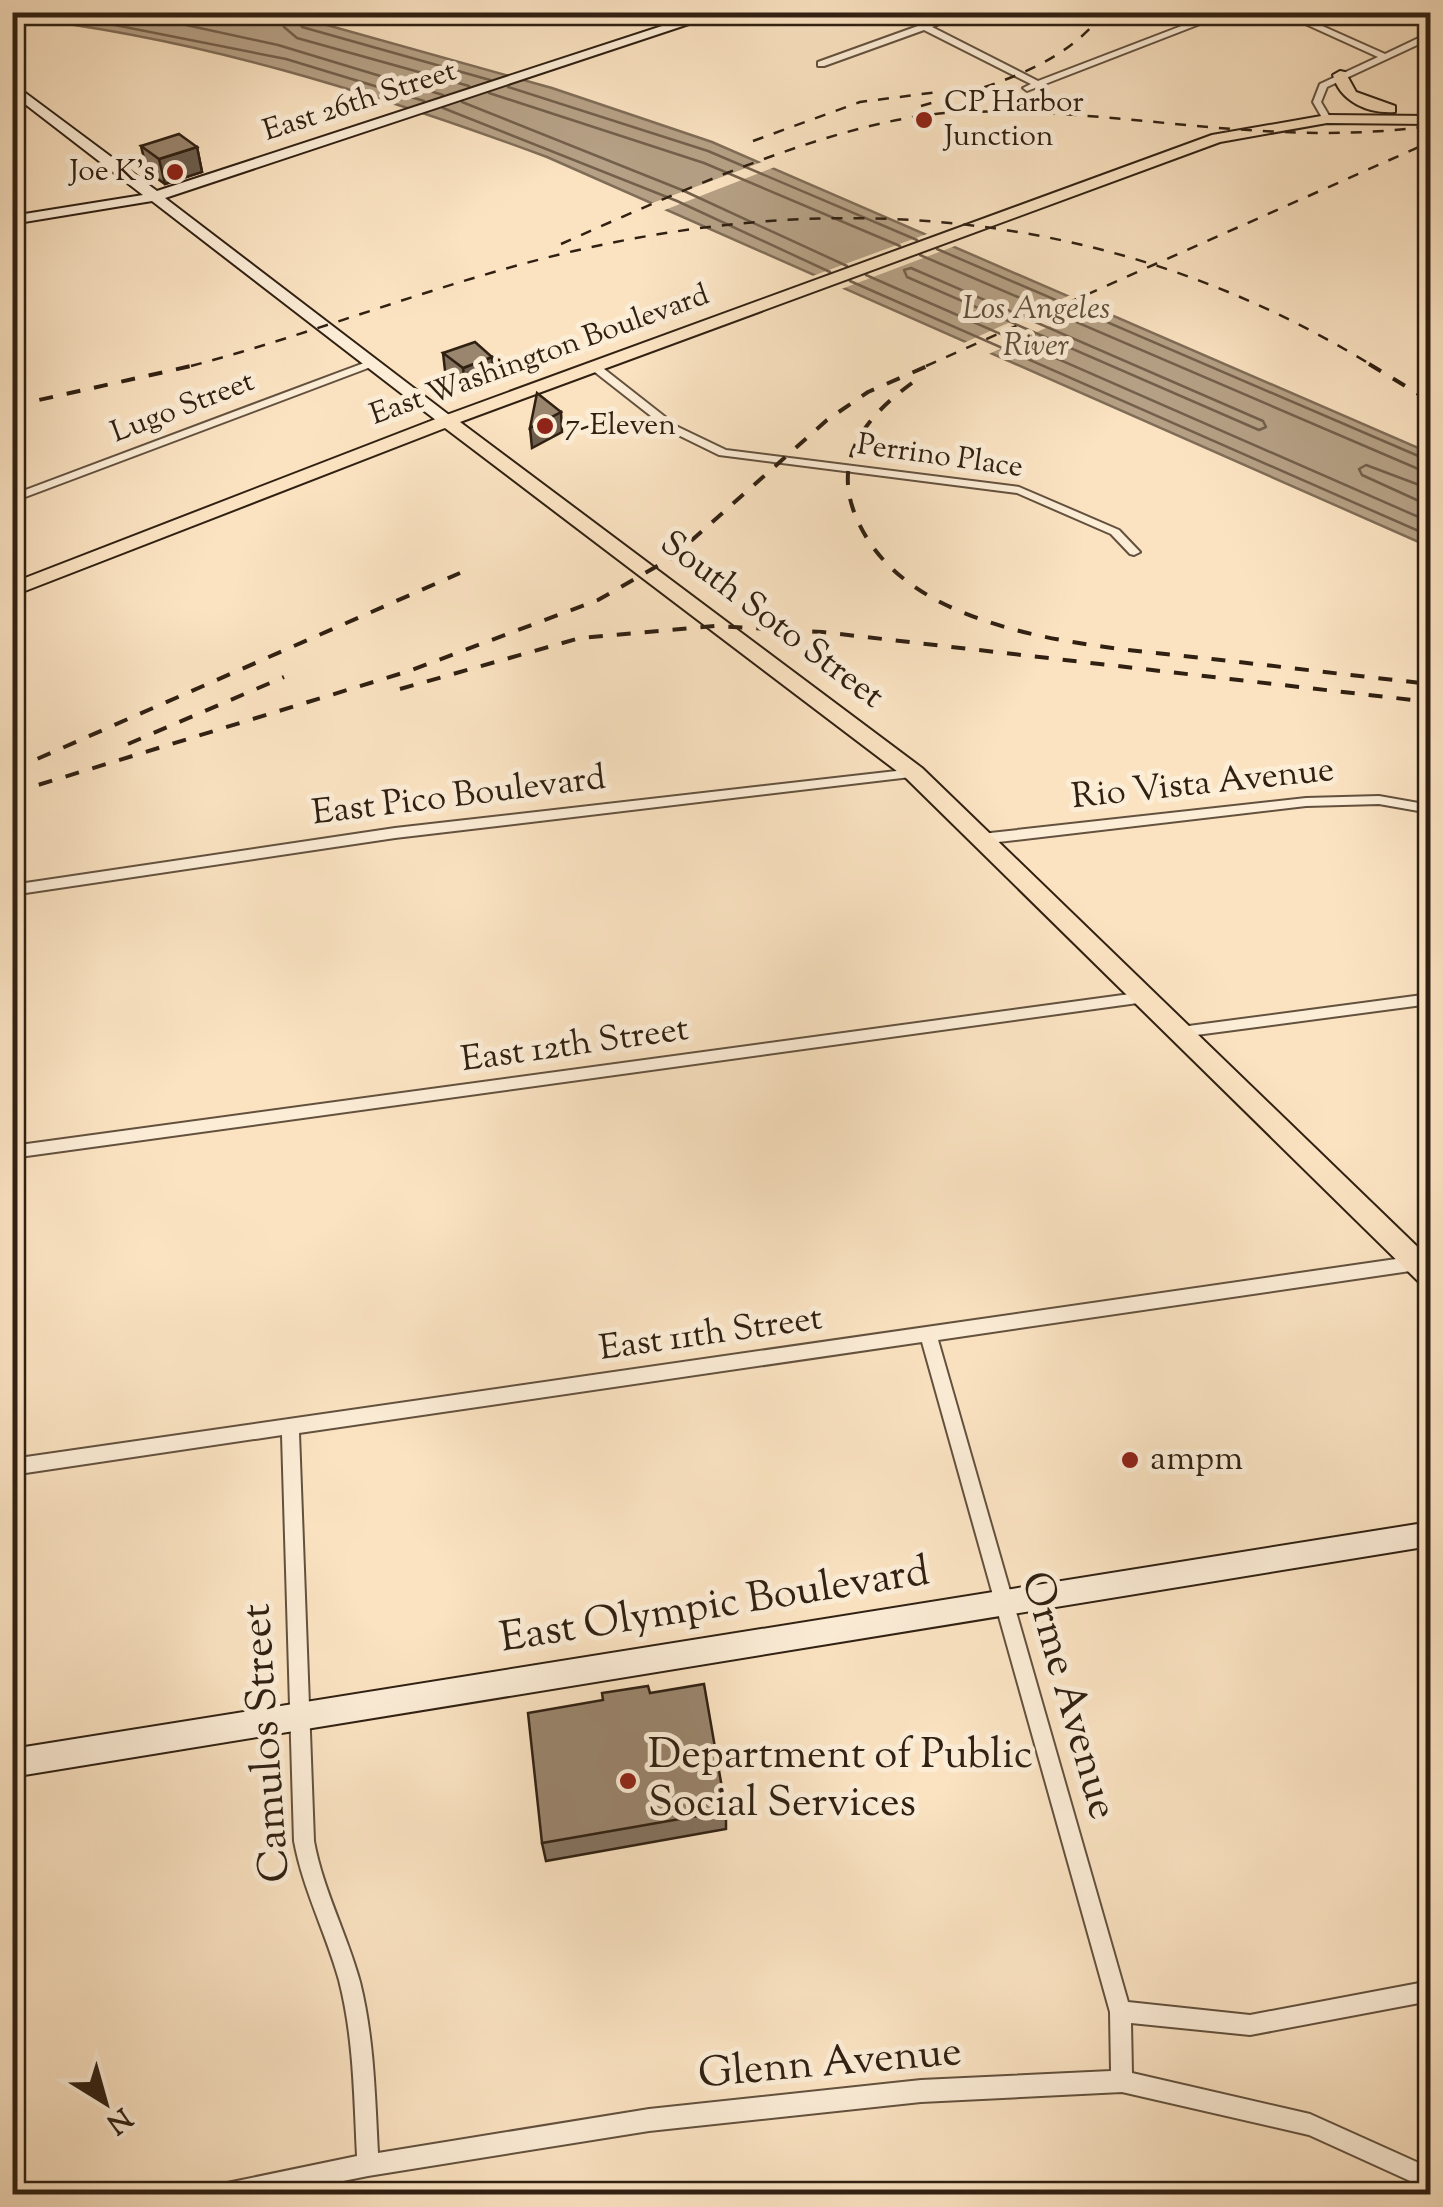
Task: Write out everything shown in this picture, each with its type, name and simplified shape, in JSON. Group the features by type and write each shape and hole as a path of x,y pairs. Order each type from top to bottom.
{"main road":[{"name":"East 26th Street","path":"12,220 154,197 718,12"},
{"path":"1340,75 1343,88 1351,96 1390,109"},
{"name":"South Soto Street","path":"12,88 914,773 1424,1269"},
{"name":"East Washington Boulevard","path":"12,590 447,421 961,232 1090,182 1096,172 1214,126 1390,109 1430,111"},
{"name":"East Washington Boulevard","path":"1324,114 1430,120"},
{"path":"88,207 110,191 120,172"},
{"name":"East Olympic Boulevard","path":"12,1763 1430,1534"}],"street":[{"path":"896,12 1038,84"},
{"path":"821,64 966,12"},
{"path":"1027,88 1227,12"},
{"path":"1283,12 1382,56"},
{"path":"1324,114 1317,96 1340,75 1430,36"},
{"name":"Lugo Street","path":"12,498 372,364"},
{"name":"Perrino Place","path":"595,367 674,429 735,456 1020,490 1115,532 1134,552"},
{"name":"East Pico Boulevard","path":"12,890 395,833 914,773"},
{"name":"Rio Vista Avenue","path":"982,839 1320,802 1379,800 1430,809"},
{"name":"East 12th Street","path":"12,1152 1145,997"},
{"path":"1181,1032 1430,999"},
{"name":"East 11th Street","path":"12,1467 928,1334 1424,1269"},
{"name":"Orme Avenue","path":"928,1334 1001,1604 1120,2012 1122,2081"},
{"name":"Camulos Street","path":"290,1428 297,1719 309,1875 350,1985 361,2057 368,2166"},
{"path":"1120,2012 1250,2025 1430,1991"},
{"name":"Glenn Avenue","path":"227,2194 368,2166 649,2120 921,2091 1122,2081 1310,2124 1430,2179"}],"water":[{"name":"Los Angeles River","path":"13,12 284,13 552,88 712,142 1430,453 1430,547 547,157 284,70 150,38 13,17"}],"pier":[{"path":"767,160 780,165 662,211 647,205"},
{"path":"935,231 963,243 836,291 807,278"},
{"path":"1077,292 1101,303 982,357 957,346"}],"building":[{"path":"179,134 197,147 159,159 141,146"},
{"path":"475,342 492,357 463,368 443,353"},
{"path":"537,393 561,412 530,428"},
{"name":"Department of Public Social Services","path":"704,1684 726,1811 542,1843 528,1713 603,1700 602,1693 648,1686 650,1693"}],"railway":[{"path":"921,106 996,83 1045,62 1087,32 1104,12"},
{"path":"753,141 860,102 938,92"},
{"path":"561,244 758,161 864,127 915,117 1022,112 1310,133 1430,126"},
{"path":"1152,266 1430,142"},
{"path":"191,366 574,251 679,231 782,220 885,219 986,227 1085,246 1152,266"},
{"path":"926,366 1152,266"},
{"path":"1152,266 1279,315 1373,366"},
{"path":"12,406 200,364"},
{"path":"12,793 409,671 598,600 673,557 827,420 868,392 932,364"},
{"path":"1369,364 1430,401"},
{"path":"912,383 870,422 852,453 848,470 853,509 877,552 912,585 956,610 1007,628 1060,640 1430,684"},
{"path":"12,770 460,573"},
{"path":"400,689 580,638 715,626 822,632 1430,702"},
{"path":"128,744 284,677"}],"place":[{"name":"CP Harbor Junction","path":"924,120"},
{"name":"Joe K's","path":"175,172"},
{"name":"7-Eleven","path":"545,426"},
{"name":"ampm","path":"1130,1460"},
{"name":"Department of Public Social Services","path":"628,1781"}]}
